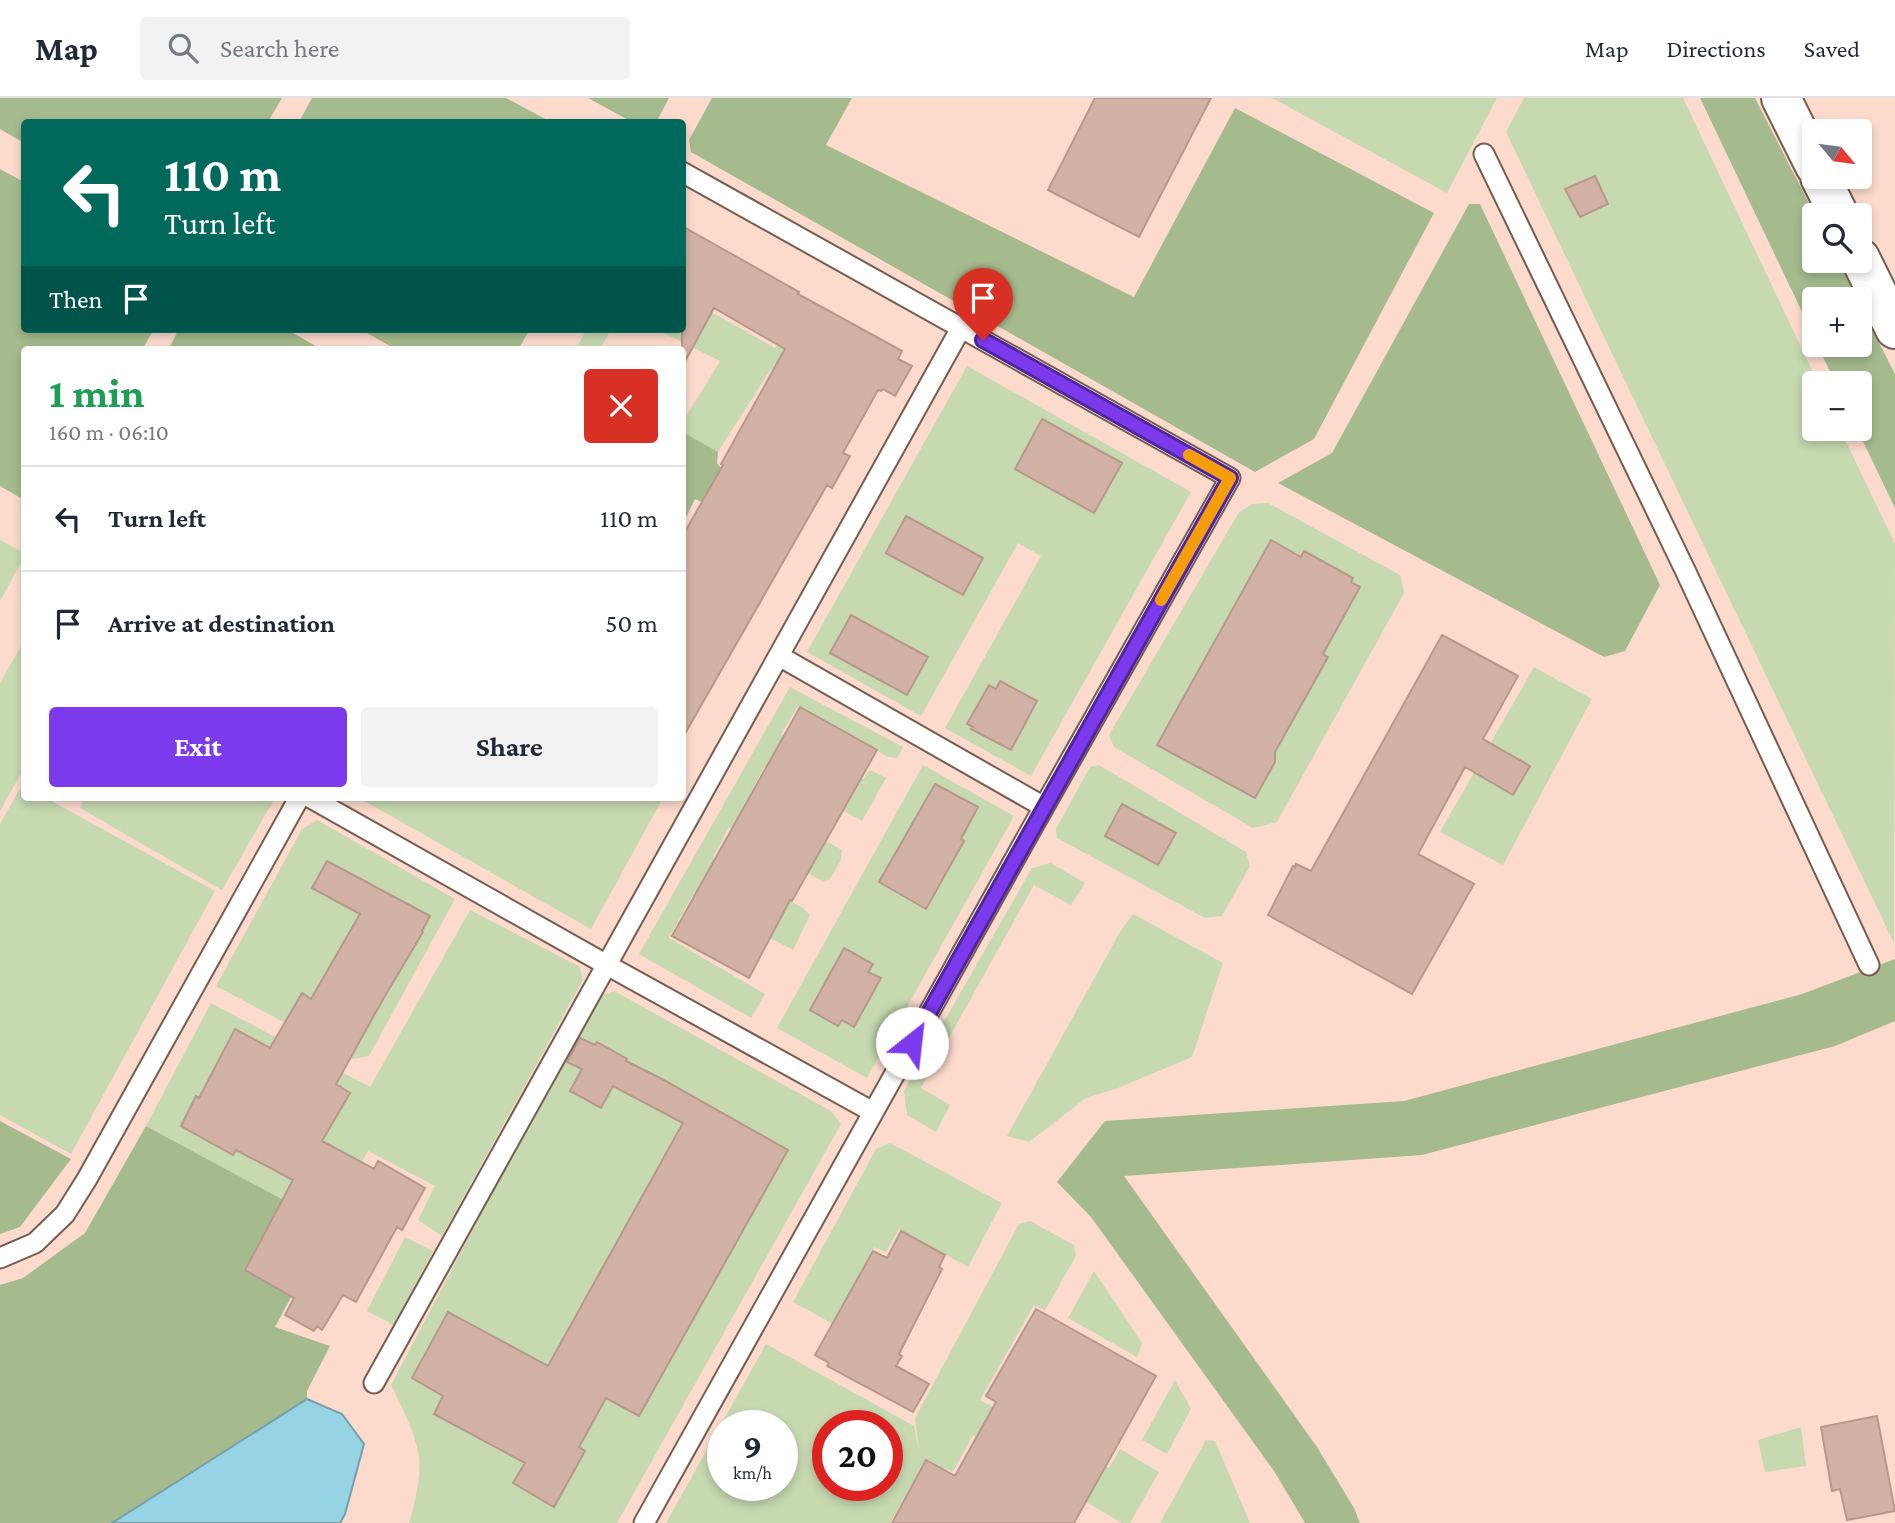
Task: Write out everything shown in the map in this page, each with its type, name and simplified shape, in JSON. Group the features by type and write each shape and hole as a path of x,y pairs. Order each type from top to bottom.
{"street":[{"path":"1781,98 1802,140"},
{"path":"1868,273 1895,328"}],"lane":[{"path":"1485,153 1685,570 1869,965"},
{"path":"644,1523 1230,478 686,174"},
{"path":"374,1383 961,328"},
{"path":"779,656 1044,807"},
{"path":"0,1258 35,1243 65,1214 297,801"},
{"path":"316,801 873,1112"}],"green space":[{"path":"0,98 282,98 270,119 21,119 21,141 0,129"},
{"path":"312,98 506,98 545,119 301,119"},
{"path":"588,98 669,98 658,119 626,119"},
{"path":"712,98 852,98 826,145 1134,297 1235,108 1434,213 1314,439 1255,472 691,152 689,140"},
{"path":"1272,98 1497,98 1447,193"},
{"path":"1524,98 1683,98 1802,349 1802,357 1806,357 1812,371 1802,371 1802,441 1846,441 1895,544 1894,943 1506,132"},
{"path":"1700,98 1755,98 1809,203 1802,203 1802,273 1844,273 1851,287 1802,287 1802,312"},
{"path":"0,169 21,180 21,333 152,333 144,346 21,346 21,498 0,486"},
{"path":"1469,204 1480,204 1660,585 1625,651 1604,657 1278,483 1332,453"},
{"path":"686,298 775,348 781,342 795,348 780,376 771,369 718,452 686,434 686,416 720,361 664,333 686,333"},
{"path":"1872,329 1895,374 1895,508 1863,441 1872,441 1872,371 1830,371 1823,357 1872,357"},
{"path":"177,333 293,333 316,346 170,346"},
{"path":"367,333 528,333 520,346 390,346"},
{"path":"585,333 609,333 602,346 577,346"},
{"path":"967,366 1191,492 1031,776 945,728 1041,556 1018,543 921,716 807,652"},
{"path":"686,434 718,452 717,463 732,482 730,515 695,499 686,518"},
{"path":"1268,503 1400,575 1404,593 1277,822 1253,828 1114,747 1109,735 1239,512 1252,504"},
{"path":"0,540 21,551 21,562 0,601"},
{"path":"21,646 21,773 0,811 0,683"},
{"path":"1534,667 1592,699 1503,865 1440,832"},
{"path":"790,687 903,747 897,758 888,757 798,706 781,734 863,779 870,770 886,778 862,821 764,767 748,798 842,850 841,860 829,880 817,878 729,827 713,858 803,908 810,915 793,950 692,896 669,938 765,994 751,1018 639,954"},
{"path":"923,765 1014,816 867,1078 777,1028"},
{"path":"1099,765 1246,852 1250,866 1222,916 1205,918 1057,838 1056,829 1090,767"},
{"path":"21,787 21,801 51,801 215,891 71,1154 0,1115 0,824"},
{"path":"84,801 273,801 222,890 80,808"},
{"path":"364,801 661,801 591,929"},
{"path":"317,820 455,899 369,1056 353,1059 216,986 302,829"},
{"path":"1051,863 1085,883 1071,905 1034,885 921,1088 950,1105 936,1132 907,1115 904,1091 1032,868"},
{"path":"470,910 580,967 583,980 442,1236 418,1220 435,1186 368,1151 353,1179 284,1200 146,1126 211,1003 370,1087"},
{"path":"1133,914 1223,963 1192,1057 1118,1088 1086,1098 1029,1142 1007,1136 1120,932"},
{"path":"1895,959 1895,1021 1835,1046 1422,1155 1124,1176 1317,1447 1354,1508 1360,1523 1305,1523 1274,1471 1091,1217 1057,1182 1105,1121 1404,1101 1802,994"},
{"path":"614,991 831,1111 841,1124 617,1523 409,1523 417,1490 419,1457 411,1430 391,1385 547,1089 602,995"},
{"path":"0,1121 71,1159 20,1227 0,1234"},
{"path":"146,1126 330,1225 275,1327 330,1346 307,1391 307,1399 112,1523 0,1523 0,1285 23,1278 85,1233"},
{"path":"890,1143 1002,1203 968,1267 899,1229 886,1252 874,1247 833,1324 793,1302 876,1149"},
{"path":"1030,1221 1074,1245 1076,1256 1045,1310 1034,1305 980,1400 1109,1468 1120,1449 1159,1472 1130,1523 1122,1523 973,1435 953,1472 944,1468 939,1476 921,1468 903,1500 903,1420 914,1426 919,1450 915,1418 1019,1224"},
{"path":"405,1237 433,1251 394,1325 367,1311"},
{"path":"1094,1271 1142,1343 1137,1357 1068,1318"},
{"path":"766,1344 885,1410 812,1410 812,1501 902,1501 890,1523 666,1523 707,1450 707,1501 798,1501 798,1410 729,1410"},
{"path":"1175,1380 1191,1409 1167,1454 1142,1440"},
{"path":"1801,1427 1806,1466 1765,1472 1758,1440"},
{"path":"1206,1440 1215,1441 1250,1523 1160,1523"}],"water":[{"path":"307,1399 342,1414 364,1444 345,1514 340,1523 112,1523"}],"building":[{"path":"1095,98 1211,98 1139,237 1048,190"},
{"path":"1595,176 1608,204 1580,217 1565,189"},
{"path":"686,228 902,351 898,359 912,366 895,396 883,389 878,390 843,453 850,456 832,488 827,485 686,732 686,530 785,349 714,308 686,360 686,346 682,346 682,333 686,333"},
{"path":"1042,419 1122,463 1094,513 1015,469"},
{"path":"906,516 983,558 963,595 886,553"},
{"path":"1271,540 1301,557 1304,551 1353,578 1351,582 1360,587 1323,654 1328,657 1275,752 1275,762 1255,798 1157,745"},
{"path":"851,615 928,657 907,695 830,653"},
{"path":"1442,635 1518,676 1483,739 1530,766 1513,795 1465,767 1418,854 1474,884 1412,994 1268,915 1293,866 1296,864 1311,871"},
{"path":"1000,681 1037,701 1011,750 971,729 973,727 967,724 989,685 996,689"},
{"path":"800,707 877,750 792,901 790,900 749,978 672,936"},
{"path":"935,784 978,807 961,839 964,841 926,909 879,882"},
{"path":"1122,804 1176,833 1158,865 1105,836"},
{"path":"327,861 430,916 336,1084 350,1093 322,1141 374,1169 378,1161 425,1188 402,1230 397,1227 356,1302 343,1295 322,1330 317,1326 314,1331 285,1315 294,1298 245,1270 293,1180 236,1150 233,1155 181,1126 196,1096 199,1098 235,1029 270,1048 302,993 311,999 360,914 312,888"},
{"path":"844,948 873,964 868,972 881,978 854,1027 842,1020 838,1026 810,1010"},
{"path":"580,1038 595,1045 597,1042 627,1059 626,1061 788,1150 639,1416 606,1398 579,1447 585,1451 554,1507 513,1483 525,1463 434,1414 443,1396 412,1378 448,1312 548,1366 683,1123 613,1086 601,1108 570,1091 582,1069 567,1062"},
{"path":"901,1231 945,1255 939,1267 942,1269 899,1354 902,1356 896,1366 929,1384 913,1412 827,1366 829,1363 815,1355 873,1251 887,1258"},
{"path":"1036,1309 1156,1376 1074,1523 892,1523 926,1460 955,1476 996,1402 986,1396"},
{"path":"1877,1416 1895,1511 1847,1520 1840,1489 1832,1491 1821,1427"}],"slow traffic":[{"path":"1161,600 1230,478 1189,455"}],"route":[{"path":"912,1043 1230,478 983,340"}]}
